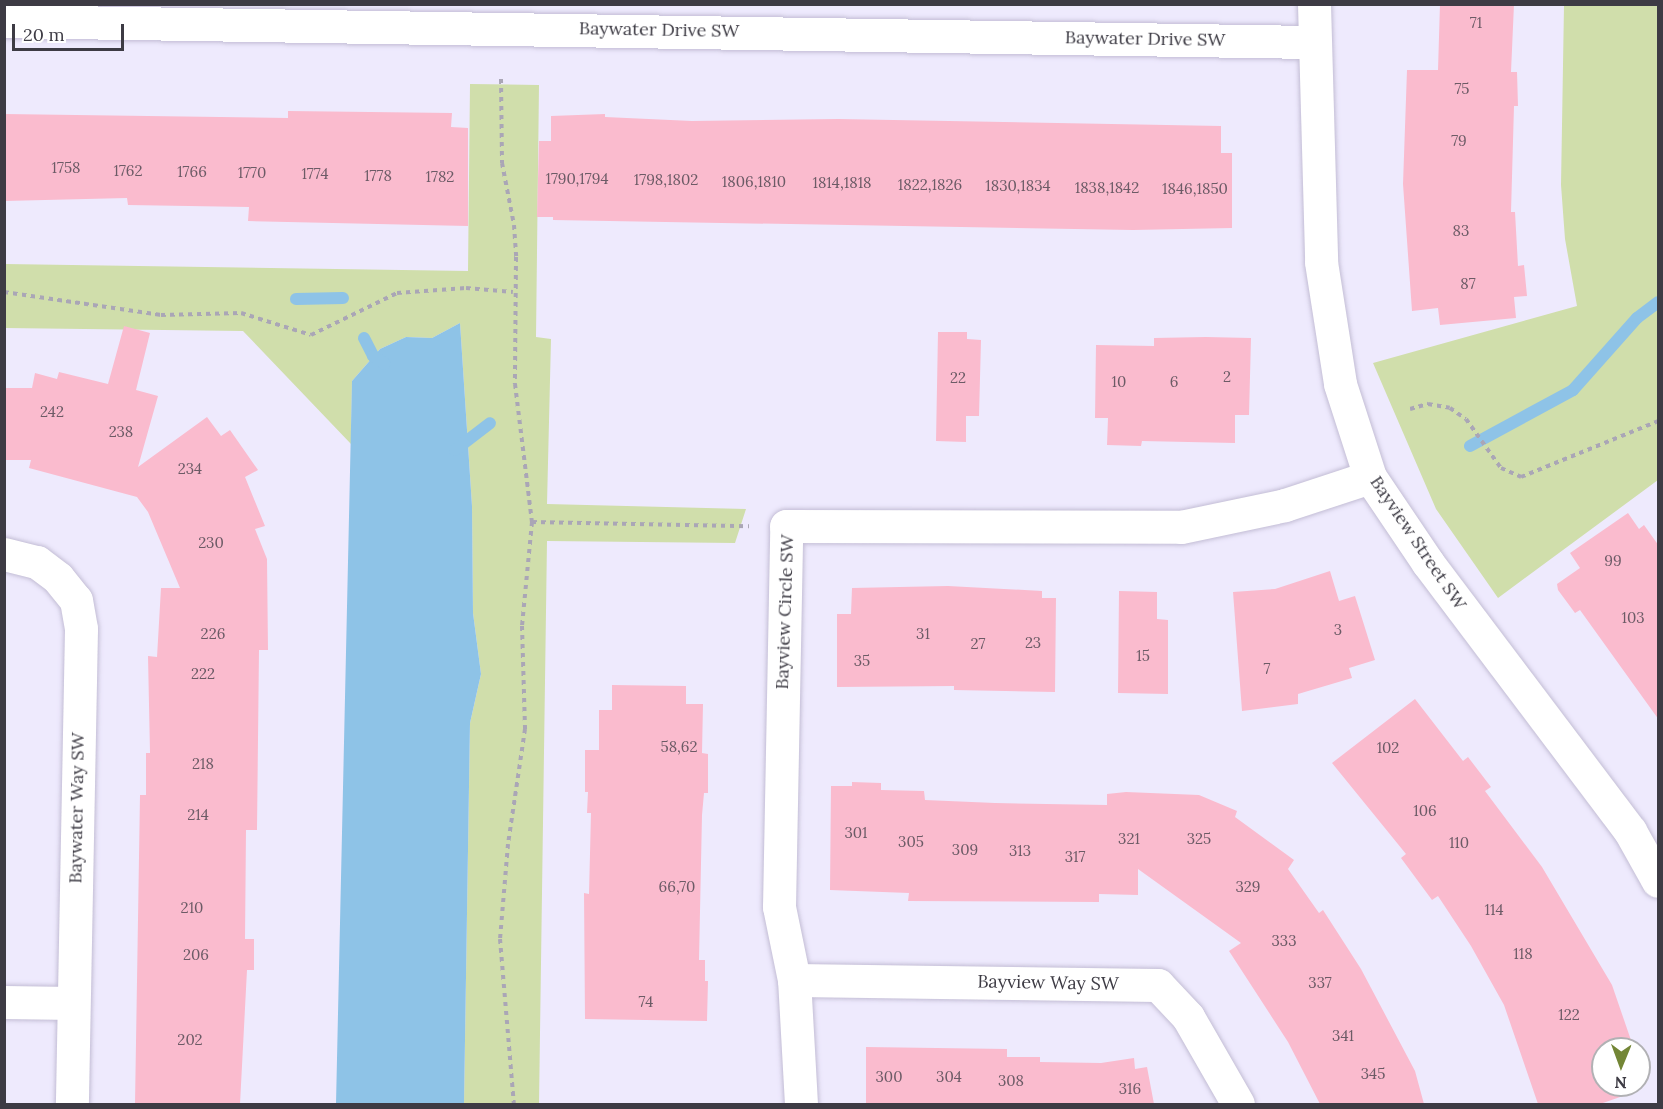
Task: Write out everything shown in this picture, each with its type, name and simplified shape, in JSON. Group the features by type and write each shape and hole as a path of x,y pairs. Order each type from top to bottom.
{"street":[{"name":"Bayview Street SW","path":"1314,4 1321,262 1340,384 1370,477 1428,563 1630,831 1659,881"},
{"name":"Baywater Drive SW","path":"4,21 518,16 1314,42"},
{"name":"Bayview Circle SW","path":"801,1104 794,980 778,907 786,526 1181,527 1285,505 1370,477"},
{"name":"Baywater Way SW","path":"4,554 37,562 58,578 76,600 81,629 72,1104"},
{"name":"Bayview Way SW","path":"794,980 1158,985 1188,1017 1238,1104"},
{"path":"4,1002 73,1003"}],"path":[{"path":"501,79 502,164 514,225 516,257 513,292 515,384 532,522 522,626 525,729 508,844 500,939 514,1104"},
{"path":"4,292 161,315 241,313 311,336 397,293 466,288 513,292"},
{"path":"1410,409 1428,404 1450,408 1467,418 1501,468 1511,476 1521,477 1659,421"},
{"path":"532,522 786,526"}],"green space":[{"path":"1564,5 1658,5 1658,480 1498,598 1436,509 1373,363 1577,306 1565,239 1561,185"},
{"path":"470,84 539,85 536,337 551,339 547,504 746,509 735,543 547,541 539,1104 464,1104 470,723 481,674 473,613 472,506 460,323 432,338 406,337 380,349 352,381 351,444 243,331 5,328 5,264 468,271"}],"water":[{"path":"460,323 472,506 473,613 481,674 470,723 464,1104 336,1104 352,381 380,349 406,337 432,338"}],"building":[{"path":"1440,4 1514,4 1511,72 1517,72 1518,106 1514,106 1511,212 1515,212 1518,266 1524,265 1527,296 1514,297 1516,318 1440,325 1438,308 1412,311 1403,184 1407,70 1438,70"},
{"path":"288,111 452,113 451,127 468,128 468,226 248,221 249,207 128,205 127,198 4,201 4,114 288,118"},
{"path":"605,114 605,117 692,121 838,119 1221,126 1221,153 1232,153 1232,228 1133,230 553,220 553,217 537,217 539,141 551,141 551,116"},
{"path":"124,326 150,333 136,390 158,396 138,467 207,417 221,436 230,430 258,470 245,477 265,526 255,529 267,559 268,650 259,650 257,830 246,830 245,939 254,939 254,970 247,970 240,1104 135,1104 140,795 146,795 146,753 150,753 148,656 157,657 161,588 180,588 148,512 137,497 29,468 31,460 4,460 4,388 32,388 35,373 57,379 59,372 108,384"},
{"path":"938,332 967,332 967,339 981,340 979,416 966,416 966,442 936,441"},
{"path":"1154,338 1251,338 1249,415 1235,415 1235,443 1142,441 1141,446 1107,445 1108,418 1095,418 1096,345 1154,346"},
{"path":"1628,513 1639,529 1644,525 1659,546 1659,720 1580,610 1575,613 1558,590 1557,584 1580,568 1570,553"},
{"path":"1330,571 1339,601 1355,596 1375,660 1349,668 1352,678 1298,694 1298,704 1242,711 1233,592 1275,589"},
{"path":"948,586 1042,591 1042,598 1056,598 1055,692 954,690 954,686 837,687 837,614 851,614 852,588"},
{"path":"1119,591 1157,592 1157,619 1168,620 1168,694 1118,693"},
{"path":"612,685 686,686 686,704 703,704 702,753 708,754 708,793 704,793 702,815 699,960 705,960 705,981 708,981 707,1021 585,1019 584,893 589,894 591,813 587,813 588,792 585,792 585,750 599,750 599,710 612,710"},
{"path":"1415,699 1463,761 1468,757 1491,787 1485,791 1542,867 1612,985 1630,1037 1591,1037 1591,1097 1620,1097 1600,1104 1538,1104 1504,1005 1471,946 1438,896 1432,900 1401,858 1406,854 1332,763"},
{"path":"852,782 881,783 881,790 924,791 925,800 995,803 1107,805 1107,794 1126,792 1199,795 1237,811 1235,817 1294,860 1288,869 1319,913 1323,910 1361,969 1415,1071 1424,1104 1320,1104 1288,1042 1229,951 1241,943 1138,869 1138,895 1099,894 1099,902 908,901 909,893 830,890 831,786 852,786"},
{"path":"866,1047 1007,1049 1007,1057 1040,1057 1040,1062 1101,1063 1134,1058 1135,1069 1147,1067 1154,1104 866,1104"}],"waterway":[{"path":"296,299 343,298"},
{"path":"1470,446 1573,390 1637,318 1658,302"},
{"path":"364,338 373,356 385,364"},
{"path":"455,450 490,423"}]}
